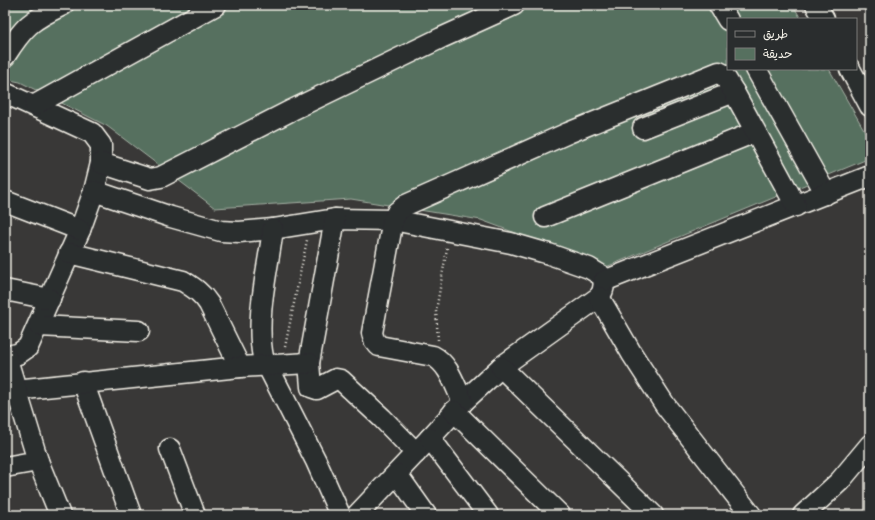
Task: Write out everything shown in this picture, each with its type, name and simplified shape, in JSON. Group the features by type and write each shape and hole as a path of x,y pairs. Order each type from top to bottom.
{"street":[{"path":"5,56 18,34 37,17 63,5"},
{"path":"35,105 216,5"},
{"path":"101,163 150,179 161,177 306,103 441,38 514,5"},
{"path":"720,5 727,18"},
{"path":"816,5 823,18"},
{"path":"757,70 826,194"},
{"path":"851,70 870,106"},
{"path":"560,515 458,406 444,365 440,360 433,356 379,346 374,340 372,333 393,220 397,212 406,205 568,133 714,73 721,72 734,92 796,206"},
{"path":"643,128 734,92"},
{"path":"5,93 35,105 92,133 101,145 101,163 94,191 80,230 39,326 28,347 18,354 6,356 38,461 60,515"},
{"path":"545,217 755,132"},
{"path":"357,515 397,474 458,406 501,366 601,289 870,176"},
{"path":"94,191 171,217 221,231 239,232 273,229 335,219 393,220 450,230 549,254 589,268 602,276 601,289 632,354 665,405 751,515"},
{"path":"5,201 80,230"},
{"path":"335,219 309,364 311,387 317,389 336,379 341,380 382,418 416,453"},
{"path":"273,229 260,322 261,345 274,365 340,515"},
{"path":"69,253 184,281 202,294 209,304 240,367"},
{"path":"5,290 50,299"},
{"path":"39,326 139,331"},
{"path":"16,390 240,367 309,364"},
{"path":"501,366 653,515"},
{"path":"83,382 131,515"},
{"path":"430,438 488,515"},
{"path":"803,515 840,481 870,445"},
{"path":"170,448 195,515"},
{"path":"5,468 38,461"},
{"path":"397,474 426,515"}],"path":[{"path":"274,365 307,244 310,222"},
{"path":"440,360 436,311 450,230"}],"green space":[{"path":"13,5 793,5 800,18 727,18 727,70 830,70 870,140 870,158 606,267 481,220 351,199 215,208 107,126 20,82 5,79 5,10"}]}
